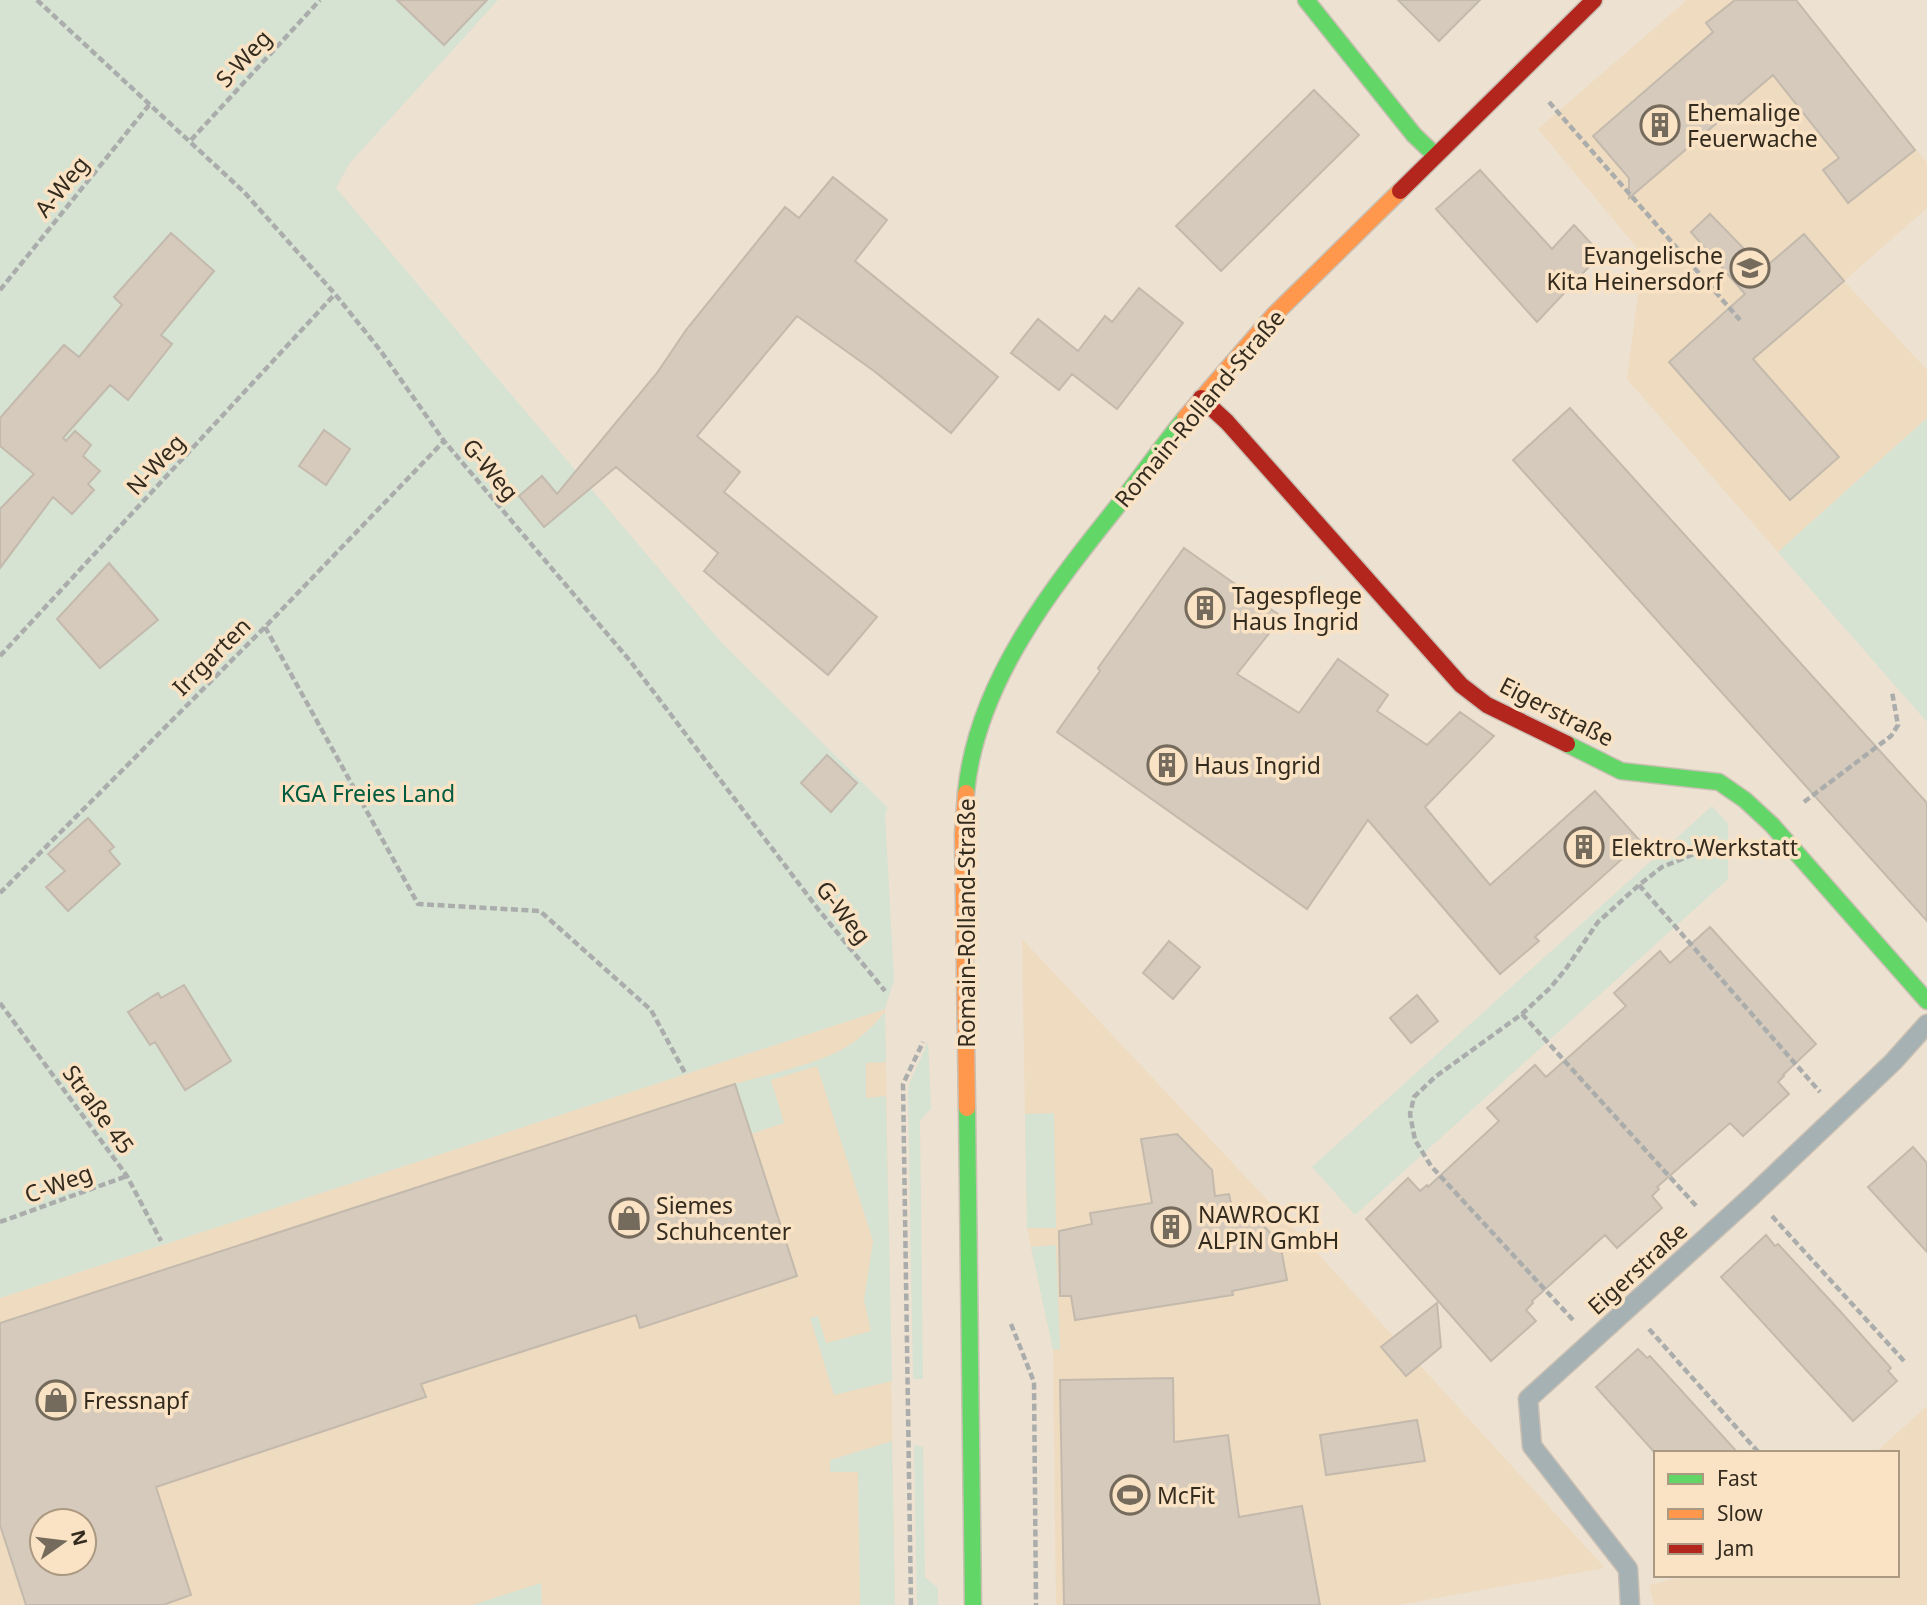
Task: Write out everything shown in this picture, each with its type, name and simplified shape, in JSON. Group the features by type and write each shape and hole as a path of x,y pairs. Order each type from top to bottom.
{"main road":[{"path":"1306,0 1414,135 1435,155"},
{"name":"Romain-Rolland-Straße","path":"973,1605 963,889 964,802 979,731 997,685 1023,634 1054,588 1201,398 1274,315 1594,0"},
{"name":"Eigerstraße","path":"1201,398 1237,432 1461,685 1488,705 1621,771 1719,782 1745,800 1772,825 1927,1001"}],"lane":[{"name":"Eigerstraße","path":"1630,1605 1628,1569 1532,1446 1528,1399 1753,1195 1893,1062 1927,1024"}],"path":[{"name":"G-Weg","path":"37,0 244,192 335,294 380,350 444,441 631,662 818,909 885,991"},
{"name":"S-Weg","path":"191,140 320,0"},
{"path":"1548,101 1740,320"},
{"name":"A-Weg","path":"0,289 149,105"},
{"name":"N-Weg","path":"0,656 335,294"},
{"name":"Irrgarten","path":"0,893 265,627 444,441"},
{"path":"265,627 418,904 540,911 651,1010 685,1073"},
{"path":"1772,825 1891,736 1898,725 1892,692"},
{"path":"1593,1341 1431,1166 1415,1140 1410,1114 1414,1097 1435,1077 1522,1014 1565,970 1598,922 1639,885 1662,867 1704,850"},
{"path":"1639,885 1839,1114"},
{"name":"Straße 45","path":"0,1003 127,1176 161,1241"},
{"path":"1522,1014 1717,1228"},
{"path":"911,1605 903,1084 925,1039"},
{"name":"C-Weg","path":"0,1222 127,1176"},
{"path":"1753,1195 1904,1361"},
{"path":"1630,1308 1757,1451"},
{"path":"1008,1315 1034,1382 1036,1605"}],"shaded area":[{"name":"Evangelische Kita Heinersdorf","path":"1687,0 1796,0 1927,163 1927,208 1844,281 1927,370 1927,418 1778,552 1627,379 1643,255 1538,129"},
{"path":"1022,939 1320,1256 1605,1568 1397,1605 1056,1605 1053,1350 1027,1228"},
{"path":"885,1009 895,1605 0,1605 0,1298"},
{"path":"1927,1406 1927,1605 1654,1605 1649,1585 1683,1577 1899,1577 1899,1451 1877,1451"}],"green space":[{"name":"KGA Freies Land","path":"0,0 498,0 349,164 336,188 721,642 888,808 885,814 894,980 885,1009 0,1298"},
{"path":"1927,418 1927,722 1778,552"},
{"path":"1712,806 1728,824 1728,879 1355,1215 1312,1167"},
{"path":"885,1012 886,1062 866,1063 866,1098 886,1096 892,1381 834,1395 810,1318 818,1316 826,1343 871,1331 864,1300 873,1241 817,1066 771,1080 784,1123 751,1134 735,1084 809,1063 837,1052 864,1034"},
{"path":"928,1042 931,1108 920,1121 923,1379 913,1379 908,1093 909,1084"},
{"path":"1054,1113 1056,1228 1027,1228 1025,1114"},
{"path":"1056,1245 1060,1349 1053,1350 1031,1247"},
{"path":"892,1441 895,1605 860,1605 858,1472 830,1472 830,1460"},
{"path":"914,1445 923,1447 925,1577 938,1588 938,1605 917,1605"},
{"path":"541,1583 542,1605 472,1605"}],"building":[{"path":"397,0 487,0 444,45"},
{"path":"1398,0 1480,0 1439,41"},
{"path":"1735,0 1796,0 1915,150 1848,203 1823,170 1839,158 1773,75 1629,198 1629,178 1593,136 1713,32 1706,23"},
{"path":"1314,90 1359,135 1221,271 1176,226"},
{"path":"1480,170 1552,249 1574,225 1601,254 1537,322 1436,209"},
{"path":"833,177 887,220 855,261 998,377 951,433 874,371 797,316 697,436 740,472 724,492 877,617 828,675 704,571 718,553 616,467 544,527 519,496 542,476 557,494 657,373 686,330 785,207 799,218"},
{"path":"1710,214 1755,260 1760,256 1769,264 1804,234 1844,281 1753,359 1839,457 1790,500 1669,362 1745,294 1691,232"},
{"path":"171,233 214,271 161,335 172,344 128,400 110,385 63,438 66,441 75,431 91,445 83,456 100,471 88,484 94,490 72,514 53,497 0,568 0,509 34,474 0,446 0,418 64,345 79,357 122,305 114,297"},
{"path":"1139,288 1183,323 1117,409 1072,374 1059,390 1011,353 1038,319 1078,351 1105,316 1112,322"},
{"path":"1570,408 1927,803 1927,921 1513,460"},
{"path":"324,430 350,449 326,485 299,466"},
{"path":"1184,548 1282,617 1237,674 1299,713 1338,659 1388,695 1377,711 1427,745 1460,712 1494,736 1425,807 1490,885 1595,791 1641,842 1535,937 1539,941 1500,974 1368,820 1307,909 1057,732 1100,671 1098,668"},
{"path":"109,563 158,620 100,668 57,619"},
{"path":"827,755 857,783 831,812 801,783"},
{"path":"88,818 114,847 109,851 120,864 68,911 46,887 65,871 48,854"},
{"path":"1710,927 1816,1044 1778,1082 1789,1094 1743,1136 1730,1123 1657,1187 1659,1189 1652,1196 1662,1208 1617,1248 1605,1235 1532,1301 1526,1310 1536,1321 1491,1361 1366,1219 1408,1178 1420,1191 1427,1185 1428,1187 1499,1121 1487,1108 1535,1065 1546,1077 1626,1006 1614,993 1660,951 1670,963"},
{"path":"1169,941 1200,967 1173,999 1143,973"},
{"path":"184,985 231,1061 185,1090 155,1042 150,1045 128,1012 158,993 161,998"},
{"path":"1417,995 1438,1021 1411,1043 1390,1018"},
{"path":"735,1084 797,1276 640,1328 636,1315 421,1384 426,1397 156,1487 191,1595 163,1605 26,1605 0,1525 0,1323"},
{"name":"NAWROCKI ALPIN GmbH","path":"1177,1134 1212,1170 1215,1196 1229,1194 1232,1208 1246,1206 1280,1244 1287,1280 1232,1291 1233,1295 1075,1320 1071,1296 1060,1296 1059,1231 1092,1224 1090,1213 1152,1203 1141,1139"},
{"path":"1913,1147 1927,1163 1927,1252 1868,1187"},
{"path":"1766,1235 1775,1246 1778,1244 1891,1368 1888,1371 1897,1381 1853,1421 1721,1277"},
{"path":"1437,1303 1441,1347 1406,1376 1381,1347"},
{"path":"1638,1349 1647,1358 1650,1356 1736,1451 1654,1452 1596,1387"},
{"name":"McFit","path":"1173,1378 1174,1442 1228,1435 1239,1517 1302,1506 1320,1605 1064,1605 1060,1380"},
{"path":"1417,1420 1425,1461 1326,1475 1320,1435"}],"traffic: fast":[{"path":"1306,0 1414,135 1435,155"},
{"path":"966,793 973,752 985,713 1001,675 1022,638 1069,568 1185,418"},
{"path":"1567,744 1621,771 1719,782 1745,800 1772,825 1927,1001"},
{"path":"967,1108 973,1605"}],"traffic: slow":[{"path":"1185,418 1274,315 1400,191"},
{"path":"966,793 963,834 967,1108"}],"traffic: jam":[{"path":"1400,191 1594,0"},
{"path":"1201,398 1227,422 1461,685 1487,705 1567,744"}],"place":[{"name":"Ehemalige Feuerwache","path":"1660,125"},
{"name":"Evangelische Kita Heinersdorf","path":"1750,268"},
{"name":"Tagespflege Haus Ingrid","path":"1205,608"},
{"name":"Haus Ingrid","path":"1167,765"},
{"name":"Elektro-Werkstatt","path":"1584,847"},
{"name":"Siemes Schuhcenter","path":"629,1218"},
{"name":"NAWROCKI ALPIN GmbH","path":"1171,1227"},
{"name":"Fressnapf","path":"56,1400"},
{"name":"McFit","path":"1130,1495"}]}
